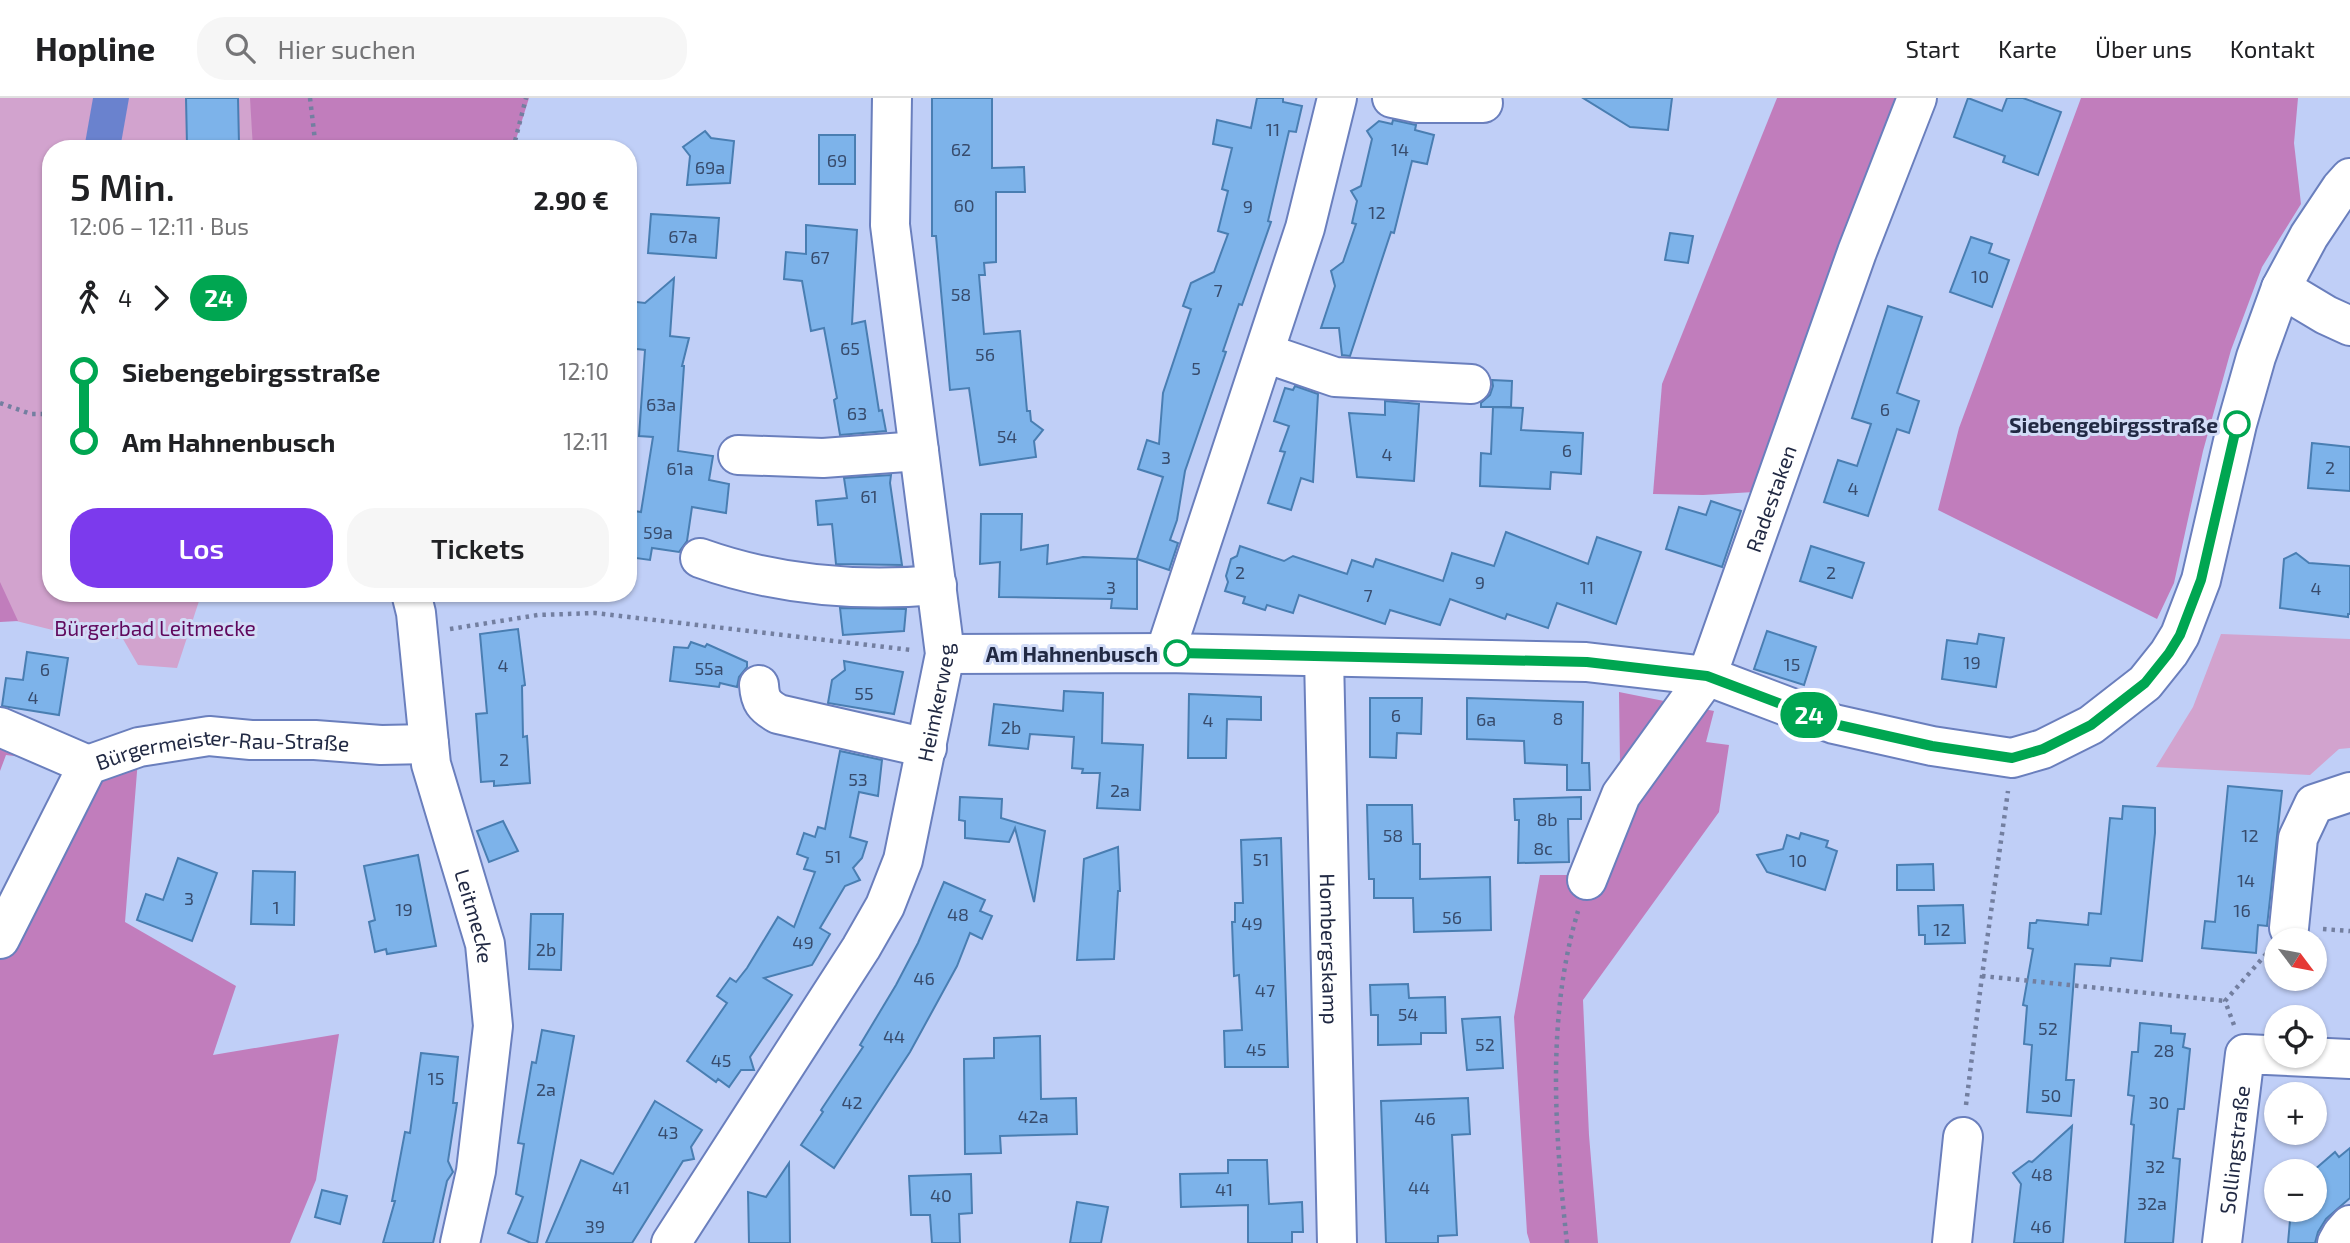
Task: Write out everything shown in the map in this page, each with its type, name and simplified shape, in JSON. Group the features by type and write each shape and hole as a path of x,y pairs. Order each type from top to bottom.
{"street":[{"name":"Heimkerweg","path":"671,1243 861,948 884,906 903,860 946,654 890,225 892,98"},
{"path":"1165,653 1305,228 1337,98"},
{"path":"1392,98 1416,103 1483,103"},
{"name":"Radestaken","path":"1587,880 1621,795 1707,676 1857,253 1917,98"},
{"path":"946,654 1165,653 1587,662 1707,676 1834,724 1932,746 2012,758 2043,749 2091,725 2145,683 2180,635 2201,580 2237,424 2256,357 2281,288 2309,236 2350,178"},
{"path":"2281,288 2350,326"},
{"path":"1265,353 1335,377 1471,384"},
{"path":"738,455 823,458 919,451"},
{"path":"700,558 728,568 813,584 851,588 937,585"},
{"name":"Leitmecke","path":"413,602 431,764 485,944 493,1026 477,1171 460,1243"},
{"name":"Hombergskamp","path":"1324,657 1337,1243"},
{"path":"759,685 760,699 767,708 778,714 927,748"},
{"path":"0,727 88,765"},
{"name":"Bürgermeister-Rau-Straße","path":"0,939 88,765 139,747 209,736 381,745 429,744"},
{"path":"2281,928 2298,838 2314,804 2350,792"},
{"path":"2245,1054 2350,1059"},
{"name":"Sollingstraße","path":"2222,1243 2245,1054"},
{"path":"1952,1243 1963,1137"},
{"path":"2337,1243 2350,1225"}],"path":[{"path":"310,98 315,140"},
{"path":"515,140 526,98"},
{"path":"0,402 32,414 42,414"},
{"path":"418,635 538,615 594,613 946,654"},
{"path":"1963,1137 2012,758"},
{"path":"1567,1243 1561,1185 1555,1052 1567,948 1587,880"},
{"path":"2225,1001 2264,957"},
{"path":"1982,976 2225,1001"},
{"path":"2225,1001 2245,1054"}],"green space":[{"name":"Bürgerbad Leitmecke","path":"0,98 296,98 302,140 42,140 42,602 199,602 177,668 138,665 123,639 85,638 0,617"},
{"path":"2221,634 2350,639 2350,748 2339,749 2310,775 2156,767 2193,707"}],"shaded area":[{"path":"250,98 529,98 516,140 252,140"},
{"path":"1777,98 1917,98 1771,491 1703,495 1653,494 1662,384"},
{"path":"2081,98 2298,98 2294,143 2301,204 2262,267 2231,350 2203,451 2174,583 2157,619 1938,510 1959,428"},
{"path":"0,582 18,621 0,622"},
{"path":"1619,692 1714,711 1706,742 1729,745 1719,812 1583,1000 1589,1135 1598,1243 1530,1243 1527,1233 1514,1017 1540,875 1569,875 1620,765"},
{"path":"0,727 88,765 139,747 125,922 236,986 213,1055 339,1034 316,1180 290,1243 0,1243 0,894 18,904 87,765 6,755 0,771"}],"water":[{"path":"93,98 129,98 122,140 86,140"}],"building":[{"path":"186,98 238,98 239,140 187,140"},
{"path":"932,98 992,98 992,168 1024,167 1025,192 996,192 996,262 984,263 985,275 979,275 984,334 1020,331 1027,411 1030,411 1031,421 1043,430 1034,441 1036,457 980,465 969,388 950,390 936,236 932,236"},
{"path":"1257,98 1283,98 1283,102 1302,106 1296,132 1289,131 1268,221 1271,222 1242,305 1239,304 1223,351 1226,352 1185,471 1177,520 1170,540 1178,543 1169,570 1137,559 1163,477 1138,469 1147,440 1159,444 1163,393 1191,309 1183,306 1191,283 1214,272 1228,234 1218,231 1228,191 1222,189 1232,148 1213,144 1217,120 1251,128"},
{"path":"1583,98 1672,98 1668,130 1630,127"},
{"path":"1968,98 2002,111 2007,98 2023,98 2061,112 2038,175 2003,162 2005,156 1954,137"},
{"path":"1393,120 1416,125 1415,130 1434,135 1427,164 1412,161 1394,233 1391,232 1350,356 1342,355 1339,328 1321,328 1335,286 1331,271 1343,262 1356,224 1352,223 1357,201 1351,191 1361,186 1372,139 1367,131 1379,121 1392,124"},
{"path":"705,131 711,138 734,141 730,183 687,185 690,156 683,147"},
{"path":"819,135 855,135 855,184 819,184"},
{"path":"651,214 719,218 716,258 648,253"},
{"path":"806,225 857,230 852,324 865,321 879,411 882,410 886,431 840,435 834,400 837,398 824,328 811,331 802,281 784,279 786,252 806,254"},
{"path":"1670,233 1693,236 1688,263 1665,260"},
{"path":"1971,237 1992,244 1989,253 2009,260 1992,307 1950,292"},
{"path":"674,278 670,336 689,338 682,366 678,451 713,456 709,480 729,484 726,513 692,507 687,541 679,552 652,548 650,560 637,558 637,511 641,512 653,437 639,436 645,350 637,349 637,302 645,303"},
{"path":"1888,306 1922,317 1897,393 1919,401 1909,433 1897,429 1868,516 1824,502 1838,460 1857,466 1871,424 1852,418"},
{"path":"1492,380 1512,381 1511,407 1481,407 1481,403 1490,395"},
{"path":"1295,386 1318,394 1313,482 1301,478 1291,510 1268,503 1285,452 1280,451 1289,426 1274,421 1285,388 1293,390"},
{"path":"1385,401 1419,404 1414,481 1357,477 1349,413 1385,415"},
{"path":"1493,407 1523,408 1521,430 1583,433 1581,474 1551,472 1550,489 1480,486 1481,453 1491,454"},
{"path":"2312,443 2350,447 2350,491 2308,488"},
{"path":"891,475 902,565 836,564 832,524 818,525 816,501 847,498 844,478"},
{"path":"1711,501 1741,511 1722,567 1666,549 1679,507 1706,515"},
{"path":"981,514 1022,514 1021,550 1048,545 1047,564 1083,557 1137,559 1137,609 1111,608 1112,599 999,597 1000,562 980,564"},
{"path":"1506,532 1588,564 1597,537 1641,552 1616,624 1557,603 1548,628 1507,614 1505,619 1450,599 1440,625 1390,610 1385,624 1299,595 1293,613 1267,605 1265,610 1243,603 1245,597 1225,591 1231,559 1237,556 1240,546 1284,561 1293,556 1347,574 1352,560 1373,567 1376,559 1443,581 1452,553 1494,566"},
{"path":"1811,546 1864,563 1852,598 1800,581"},
{"path":"2296,553 2309,563 2350,566 2348,617 2280,608 2284,559"},
{"path":"840,608 906,609 904,631 843,635"},
{"path":"518,629 525,685 522,686 523,737 527,736 530,783 494,786 494,781 481,782 476,714 487,713 480,634"},
{"path":"1767,631 1816,647 1804,685 1754,669"},
{"path":"1979,634 2004,638 1996,687 1942,679 1947,640 1977,644"},
{"path":"691,642 705,647 707,644 747,662 737,687 720,683 719,687 670,681 674,647 688,648"},
{"path":"27,652 68,658 59,715 2,706 6,678 23,680"},
{"path":"844,661 903,672 894,714 828,703 832,680 845,670"},
{"path":"1064,691 1103,693 1102,743 1143,745 1140,810 1097,808 1100,773 1082,773 1083,769 1072,768 1074,737 1030,734 1028,749 989,745 994,704 1063,711"},
{"path":"1189,694 1261,697 1261,720 1227,719 1226,758 1188,758"},
{"path":"1370,698 1422,698 1421,734 1397,733 1396,758 1370,757"},
{"path":"1467,698 1583,702 1582,763 1589,763 1590,790 1567,790 1567,765 1525,763 1524,741 1467,739"},
{"path":"840,751 882,760 878,796 859,792 850,837 867,842 862,858 853,868 860,880 845,886 820,928 830,934 812,965 764,978 792,995 750,1057 754,1070 741,1070 729,1087 718,1079 716,1082 687,1061 727,1003 717,996 730,978 736,982 747,968 778,917 794,927 815,872 804,869 808,858 797,854 804,833 815,837 818,827 825,829"},
{"path":"2228,786 2282,791 2267,926 2258,925 2256,953 2202,948 2205,921 2215,922"},
{"path":"960,797 1002,799 1001,818 1045,831 1034,902 1015,828 1009,842 965,838 965,821 959,820"},
{"path":"1581,797 1581,819 1568,819 1569,862 1518,863 1519,820 1515,820 1514,799"},
{"path":"1367,805 1412,805 1413,844 1420,844 1420,879 1490,877 1491,930 1414,932 1413,898 1374,898 1374,879 1369,879"},
{"path":"2123,806 2155,808 2155,833 2142,961 2111,958 2110,966 2075,964 2066,1080 2074,1080 2071,1116 2027,1112 2032,1045 2024,1044 2027,1006 2023,1005 2033,949 2028,948 2030,923 2036,923 2037,920 2088,925 2089,913 2101,914 2110,818 2122,819"},
{"path":"503,821 518,851 489,862 477,831"},
{"path":"1801,833 1828,841 1826,847 1837,851 1825,890 1767,872 1757,855 1783,849 1787,835 1799,839"},
{"path":"1281,838 1288,1067 1225,1067 1224,1031 1242,1030 1239,975 1234,976 1232,922 1235,922 1235,903 1243,903 1241,840"},
{"path":"1118,847 1120,891 1114,959 1077,960 1084,859"},
{"path":"418,855 436,946 387,954 386,949 375,952 369,922 375,920 364,866"},
{"path":"178,858 217,873 192,941 137,920 146,894 163,900"},
{"path":"1933,864 1934,890 1897,890 1897,865"},
{"path":"253,871 295,872 294,925 251,924"},
{"path":"944,882 985,900 980,911 992,916 982,939 970,933 957,966 910,1052 834,1168 801,1145 863,1047 860,1045 918,943"},
{"path":"1963,905 1965,943 1925,944 1925,935 1919,935 1918,906"},
{"path":"531,914 563,914 561,970 529,969"},
{"path":"1408,984 1409,998 1445,997 1446,1033 1421,1033 1421,1044 1378,1045 1378,1015 1371,1015 1370,985"},
{"path":"1500,1017 1503,1068 1467,1070 1462,1019"},
{"path":"2140,1023 2171,1026 2171,1033 2185,1034 2183,1047 2190,1049 2184,1109 2178,1109 2173,1158 2180,1159 2173,1243 2125,1243 2134,1125 2131,1124 2134,1096 2128,1095 2132,1052 2138,1052"},
{"path":"542,1030 574,1036 537,1243 531,1243 508,1233 523,1197 516,1194 524,1144 518,1143 532,1062 536,1063"},
{"path":"1040,1036 1041,1099 1076,1098 1077,1134 1000,1136 1001,1153 965,1154 964,1059 994,1058 994,1038"},
{"path":"421,1053 458,1057 453,1103 457,1103 448,1161 453,1172 447,1181 433,1243 383,1243 395,1201 392,1201 405,1132 410,1133"},
{"path":"1468,1098 1470,1134 1452,1135 1457,1235 1438,1236 1438,1243 1386,1243 1381,1101"},
{"path":"655,1101 702,1130 691,1147 694,1159 683,1161 632,1243 546,1243 581,1160 613,1174"},
{"path":"2072,1126 2063,1243 2014,1243 2021,1184 2013,1173 2029,1161 2032,1162"},
{"path":"2350,1148 2350,1198 2327,1218 2327,1159 2335,1152 2339,1157"},
{"path":"1228,1160 1267,1160 1269,1204 1302,1202 1303,1232 1292,1232 1292,1243 1248,1243 1248,1205 1181,1207 1180,1174 1228,1173"},
{"path":"789,1163 790,1243 749,1243 748,1192 766,1197"},
{"path":"971,1174 972,1213 959,1214 960,1243 932,1243 930,1215 911,1215 909,1176"},
{"path":"322,1190 347,1196 340,1224 315,1217"},
{"path":"1077,1202 1108,1207 1101,1243 1070,1243"},
{"path":"2290,1222 2324,1222 2315,1243 2288,1243"}],"bus line":[{"name":"24","path":"1177,653 1587,662 1707,676 1834,724 1932,746 2012,758 2043,749 2091,725 2145,683 2169,653 2180,635 2201,580 2237,424"}],"place":[{"name":"Siebengebirgsstraße","path":"2237,424"},
{"name":"Am Hahnenbusch","path":"1177,653"}]}
